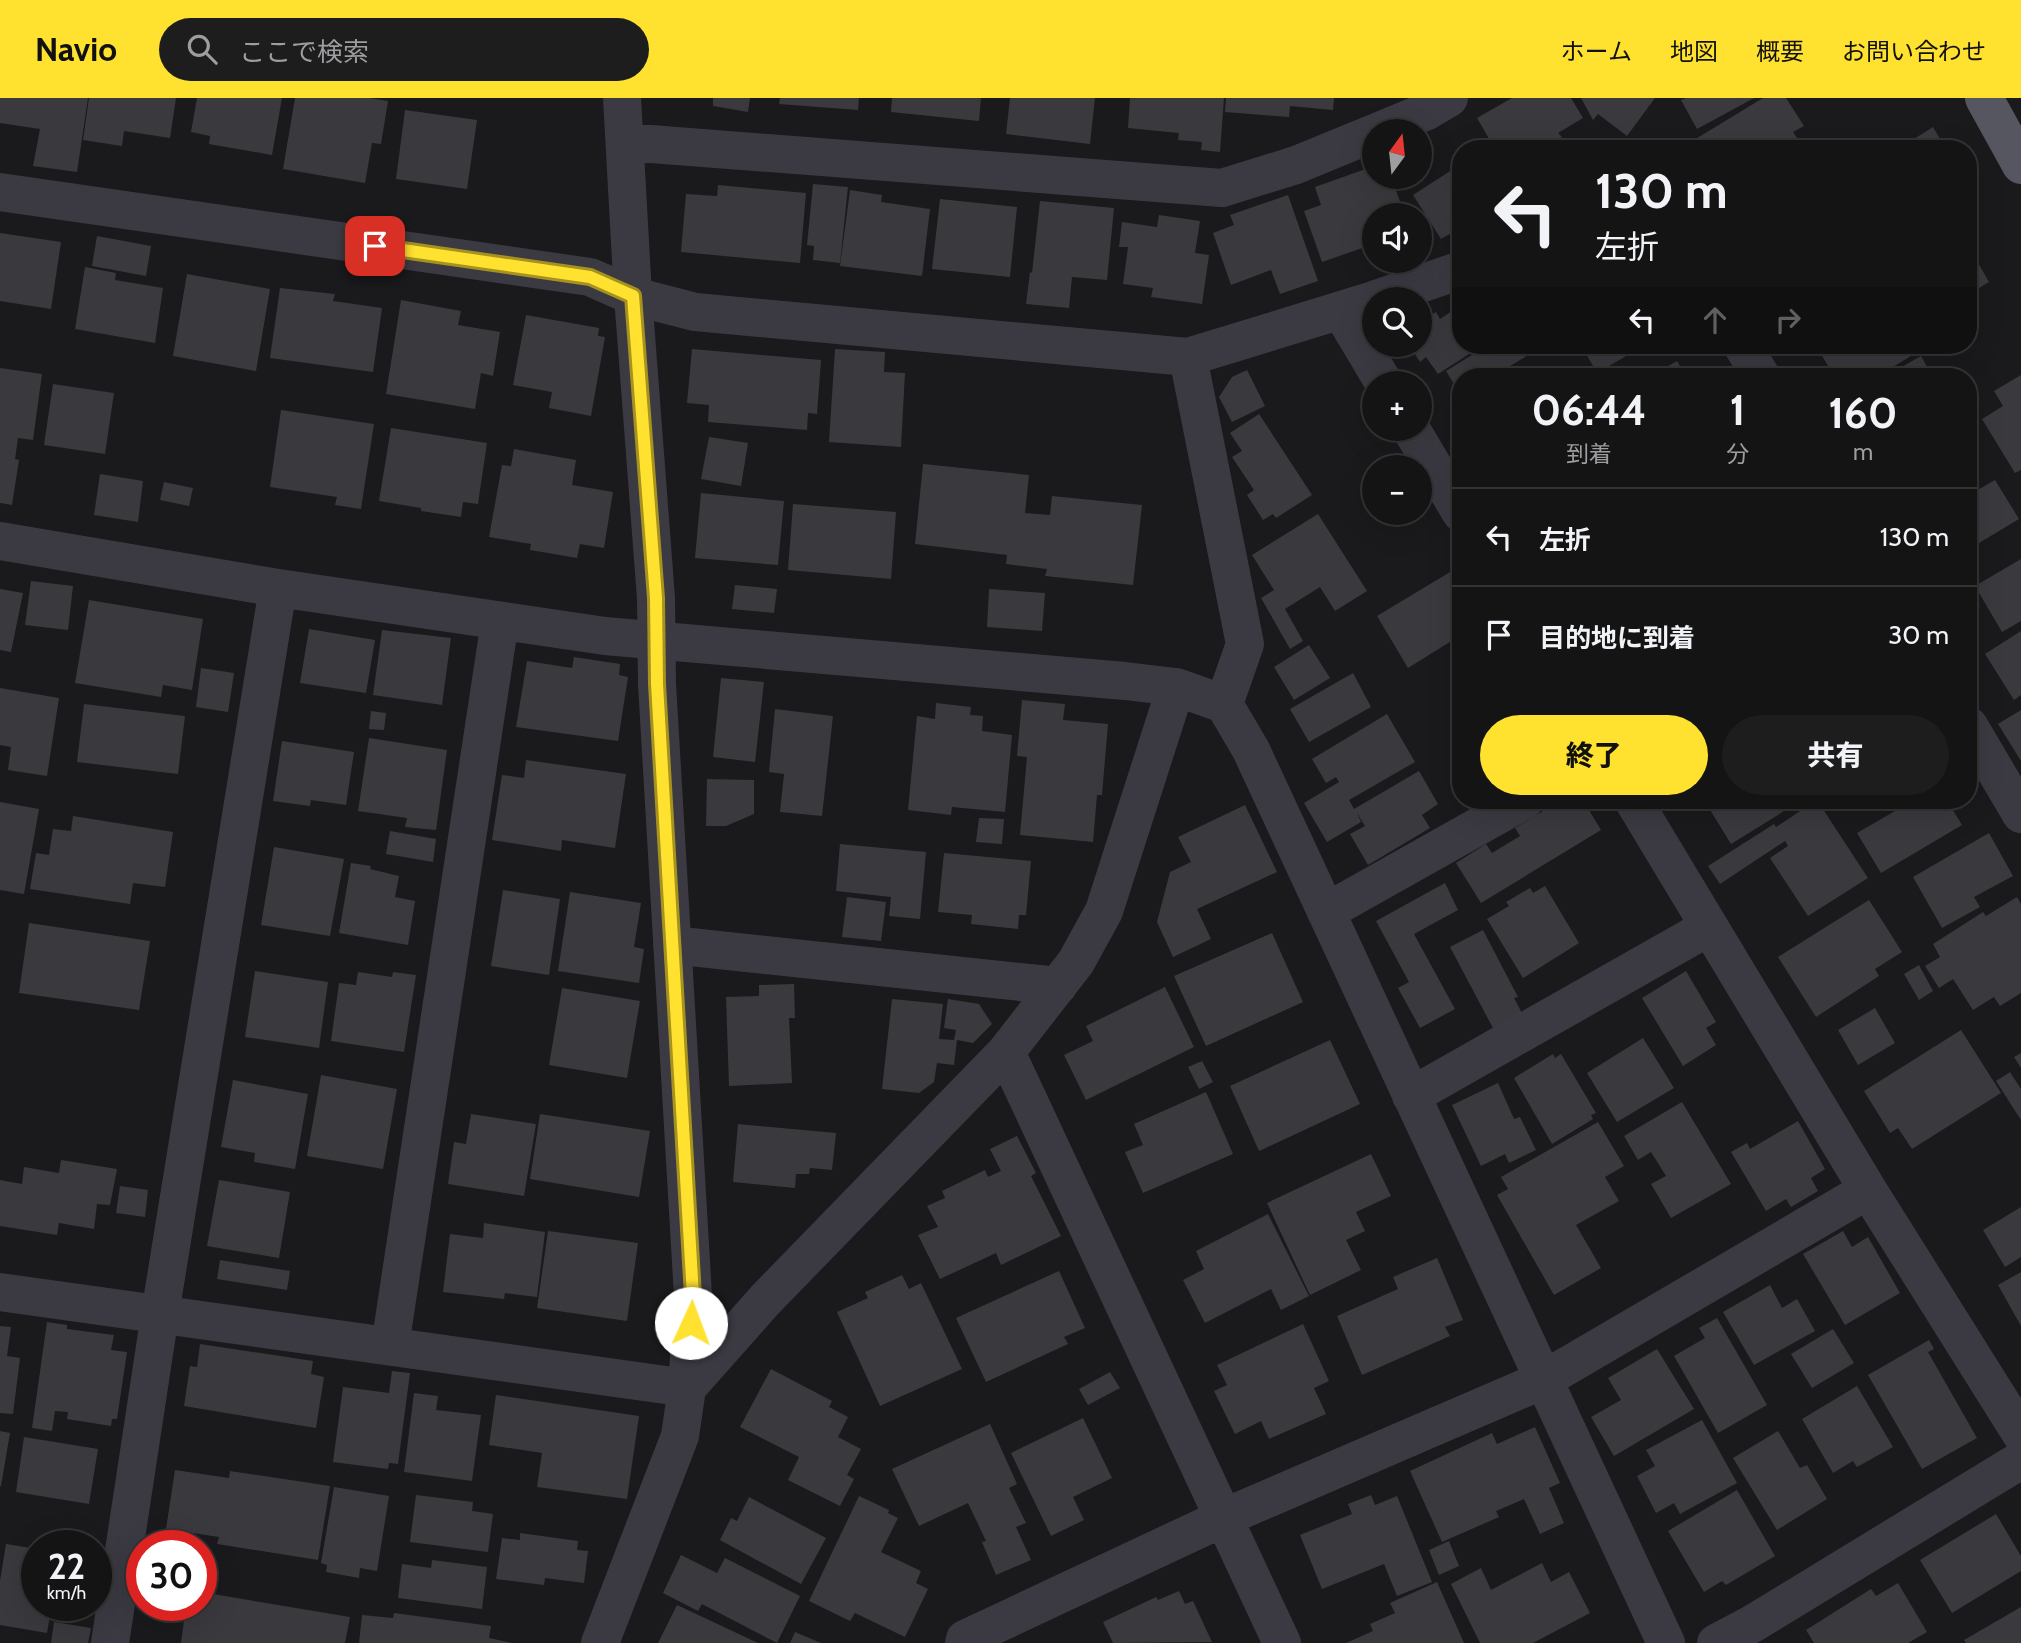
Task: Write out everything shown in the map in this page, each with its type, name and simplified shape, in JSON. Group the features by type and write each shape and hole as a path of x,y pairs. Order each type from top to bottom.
{"main road":[{"path":"1984,98 2021,164"}],"street":[{"path":"600,1643 680,1436 687,1388 693,1296 672,945 656,598 633,296 622,98"},
{"path":"1408,119 1449,98"},
{"path":"625,142 1222,188 1296,165 1362,139"},
{"path":"0,192 590,277 633,296 695,312 1188,357 1362,304"},
{"path":"1412,287 1452,273"},
{"path":"1188,357 1245,644 1224,704"},
{"path":"1418,441 1452,498"},
{"path":"0,541 278,588 656,642 721,645 1176,687 1224,704 1251,750 1666,1643"},
{"path":"110,1643 160,1314 278,588"},
{"path":"390,1346 500,621"},
{"path":"687,1388 765,1300 1006,1052 1076,962 1104,911 1176,687"},
{"path":"1977,740 2021,814"},
{"path":"1326,912 1509,809"},
{"path":"1638,809 1868,1190 2021,1434"},
{"path":"1411,1096 1709,927"},
{"path":"672,945 1058,986"},
{"path":"1006,1052 1282,1643"},
{"path":"964,1643 965,1639 1223,1518 1543,1380 1868,1190"},
{"path":"0,1292 687,1388"},
{"path":"1716,1643 1758,1634 2021,1460"}],"building":[{"path":"0,98 88,98 77,172 33,166 40,129 0,123"},
{"path":"89,98 176,98 170,138 124,131 122,146 83,140"},
{"path":"197,98 282,98 272,155 209,144 210,136 191,132"},
{"path":"295,98 370,98 388,101 381,144 372,143 365,183 283,169"},
{"path":"713,98 750,98 748,112 713,106"},
{"path":"780,98 859,98 858,110 779,104"},
{"path":"892,98 981,98 979,121 891,112"},
{"path":"1010,98 1095,98 1090,144 1006,134"},
{"path":"1130,98 1224,98 1220,152 1201,150 1202,142 1178,140 1179,133 1128,128"},
{"path":"1226,98 1334,98 1333,110 1290,106 1289,117 1225,112"},
{"path":"1512,98 1571,98 1583,118 1558,133 1562,137 1557,140 1490,140 1477,118"},
{"path":"1581,98 1655,98 1627,136 1598,114 1593,120"},
{"path":"1754,98 1697,129 1681,100"},
{"path":"1763,98 1786,98 1804,126 1793,132 1797,138 1794,140 1694,140"},
{"path":"405,110 477,120 467,189 396,179"},
{"path":"1933,127 1941,140 1912,140"},
{"path":"1362,170 1362,189 1395,189 1401,203 1362,203 1362,248 1322,262 1304,211 1321,205 1315,187"},
{"path":"1452,170 1452,233 1441,239 1432,225 1432,203 1418,203 1413,195 1422,189 1432,189 1432,183"},
{"path":"813,184 848,187 840,263 813,260 814,246 807,245"},
{"path":"718,185 806,193 800,263 681,252 686,194 717,196"},
{"path":"850,190 882,195 881,202 930,209 922,276 840,266"},
{"path":"1288,195 1318,281 1280,294 1271,270 1231,285 1213,233 1234,225 1230,215"},
{"path":"940,199 1017,207 1010,277 932,269"},
{"path":"1040,201 1114,208 1107,280 1072,277 1069,308 1026,304"},
{"path":"1159,215 1200,221 1195,253 1209,255 1202,304 1151,297 1153,288 1123,284 1128,247 1119,247 1122,222 1157,227"},
{"path":"0,233 61,242 51,309 0,301"},
{"path":"97,236 151,246 146,276 92,266"},
{"path":"1977,261 1989,282 1977,289"},
{"path":"85,267 116,273 115,280 163,288 155,343 75,329"},
{"path":"187,274 270,289 256,371 173,356"},
{"path":"280,288 335,294 333,301 382,308 373,372 270,358"},
{"path":"401,300 461,311 458,325 500,332 493,376 481,373 475,409 386,394"},
{"path":"1452,311 1452,354 1469,354 1438,374 1426,357 1432,357 1432,315 1436,312 1440,319"},
{"path":"526,315 599,328 598,336 605,337 591,416 549,408 552,392 513,385"},
{"path":"692,349 821,360 817,414 808,413 807,430 708,422 709,405 687,403"},
{"path":"835,349 885,352 884,372 905,373 901,447 829,442"},
{"path":"1473,354 1530,354 1510,366 1511,368 1452,368 1452,381 1446,371"},
{"path":"1586,354 1630,354 1606,368 1594,368"},
{"path":"1821,354 1914,354 1891,368 1829,368"},
{"path":"1921,356 1928,368 1900,368"},
{"path":"1677,361 1681,368 1665,368"},
{"path":"0,368 42,374 33,440 18,438 15,459 19,460 12,505 0,503"},
{"path":"1247,370 1265,406 1232,422 1219,397 1232,377"},
{"path":"2021,375 2021,470 2015,473 1982,419 2003,406 1994,391"},
{"path":"53,384 114,393 105,454 44,445"},
{"path":"281,410 374,424 361,509 335,505 337,497 270,487"},
{"path":"1259,414 1312,495 1276,518 1273,514 1263,520 1247,495 1254,490 1232,457 1242,451 1230,433"},
{"path":"391,428 487,443 478,504 463,502 461,517 379,501"},
{"path":"709,437 748,443 741,486 701,479"},
{"path":"514,449 576,460 572,485 613,492 604,548 580,544 577,558 530,550 531,544 489,537 502,465 511,466"},
{"path":"923,464 1029,475 1025,513 1050,515 1052,496 1142,505 1133,585 1045,576 1047,569 1006,564 1007,555 915,544"},
{"path":"100,474 143,481 138,522 94,515"},
{"path":"1995,480 2019,519 1977,544 1977,490"},
{"path":"164,482 193,488 189,506 160,500"},
{"path":"701,493 784,501 778,565 695,558"},
{"path":"793,504 896,512 891,579 788,570"},
{"path":"1318,514 1367,591 1335,611 1320,587 1285,609 1303,641 1290,649 1261,598 1274,590 1252,555"},
{"path":"2021,559 2021,621 2002,632 1977,589 1977,585"},
{"path":"1450,572 1452,641 1408,668 1377,616"},
{"path":"31,581 73,586 68,630 25,625"},
{"path":"735,585 777,589 774,613 732,609"},
{"path":"0,589 23,593 11,652 0,650"},
{"path":"989,589 1045,593 1042,631 987,627"},
{"path":"89,600 203,619 192,690 163,685 161,697 75,683"},
{"path":"309,629 375,640 366,693 300,683"},
{"path":"382,630 451,638 442,705 373,695"},
{"path":"2021,631 2021,695 2014,700 1985,654"},
{"path":"1309,645 1330,678 1294,700 1274,667"},
{"path":"574,657 620,664 619,675 628,677 618,741 516,727 527,661 572,668"},
{"path":"201,668 234,673 228,712 196,707"},
{"path":"1353,673 1371,707 1309,742 1290,709"},
{"path":"721,678 764,682 755,762 713,757"},
{"path":"0,688 59,698 47,776 8,770 11,747 0,745"},
{"path":"1022,700 1065,704 1063,720 1108,724 1102,795 1097,795 1093,842 1020,835 1027,757 1017,756"},
{"path":"936,703 971,707 970,715 983,716 982,731 1012,735 1005,812 952,807 951,815 908,810 917,716 935,719"},
{"path":"84,704 185,716 178,774 77,762"},
{"path":"775,709 833,716 822,816 780,812 784,774 769,772"},
{"path":"2021,710 2021,761 1998,724"},
{"path":"371,711 386,713 384,730 369,729"},
{"path":"1387,714 1415,762 1349,800 1354,809 1419,771 1438,804 1422,815 1430,828 1368,865 1350,834 1365,826 1357,813 1361,822 1327,842 1304,803 1339,782 1336,777 1326,783 1312,759"},
{"path":"369,738 447,750 436,830 405,827 407,818 358,811"},
{"path":"282,741 354,752 346,805 311,800 310,806 273,801"},
{"path":"526,760 626,774 615,848 562,840 561,851 492,840 502,775 524,778"},
{"path":"707,779 754,780 754,814 726,826 706,826"},
{"path":"0,802 39,809 24,894 0,890"},
{"path":"1245,805 1277,872 1197,909 1211,939 1173,957 1157,922 1170,872 1191,862 1178,837"},
{"path":"1546,809 1588,809 1601,830 1481,903 1456,863 1486,844 1492,853 1520,836 1515,828"},
{"path":"1710,809 1787,809 1731,844"},
{"path":"1803,809 1823,809 1868,878 1808,916 1770,858 1788,846 1785,841 1720,884 1708,866 1774,824 1776,827"},
{"path":"1898,809 1952,809 1962,825 1881,873 1857,833"},
{"path":"73,816 173,832 165,887 133,883 130,904 30,889 36,853 49,855 53,829 71,831"},
{"path":"979,818 1004,819 1002,844 976,842"},
{"path":"390,831 436,839 433,862 386,854"},
{"path":"1989,833 2013,876 1974,897 1980,907 1942,928 1913,877"},
{"path":"840,844 926,852 920,919 889,916 891,897 836,891"},
{"path":"274,847 344,859 330,936 261,925"},
{"path":"944,853 1031,861 1026,915 1019,915 1018,929 971,924 972,915 938,912"},
{"path":"351,863 371,866 370,869 399,876 395,897 415,901 408,945 339,933"},
{"path":"1445,883 1458,910 1414,934 1455,1009 1420,1028 1398,988 1409,982 1376,921"},
{"path":"1545,886 1579,943 1523,978 1487,919 1509,906 1506,902 1530,888 1533,893"},
{"path":"503,890 560,899 549,975 491,966"},
{"path":"570,892 641,903 634,947 644,949 639,983 558,971"},
{"path":"847,897 886,902 881,941 842,937"},
{"path":"2017,897 2021,904 2021,993 2000,1006 1994,997 1973,1010 1953,979 1939,988 1925,966 1940,957 1933,944 1983,912 1986,916"},
{"path":"1869,900 1902,952 1875,969 1879,976 1816,1017 1778,957"},
{"path":"29,923 150,941 139,1010 19,993"},
{"path":"1483,930 1518,997 1514,998 1523,1015 1494,1030 1450,947"},
{"path":"1272,933 1303,1002 1206,1046 1174,976"},
{"path":"1919,965 1933,991 1919,1000 1904,974"},
{"path":"255,971 328,982 319,1048 245,1037"},
{"path":"1686,971 1716,1022 1706,1028 1716,1045 1683,1066 1642,998"},
{"path":"358,972 392,977 393,972 416,975 404,1052 331,1041 339,983 356,985"},
{"path":"794,984 795,1018 789,1018 792,1083 729,1086 726,997 759,996 759,985"},
{"path":"1165,987 1194,1047 1086,1100 1064,1055 1093,1041 1086,1026"},
{"path":"562,988 640,1001 627,1078 549,1065"},
{"path":"892,999 943,1004 939,1039 954,1040 956,1030 944,1028 948,999 979,1004 992,1024 973,1043 957,1040 954,1065 937,1063 934,1082 919,1093 882,1089"},
{"path":"1875,1008 1895,1043 1858,1065 1838,1030"},
{"path":"1961,1030 2001,1093 1912,1149 1898,1128 1890,1133 1864,1091"},
{"path":"1643,1038 1674,1088 1617,1122 1587,1073"},
{"path":"1330,1040 1360,1104 1259,1151 1230,1086"},
{"path":"2021,1053 2021,1068 2014,1057"},
{"path":"1553,1054 1555,1058 1561,1054 1596,1113 1591,1115 1593,1119 1552,1144 1514,1078"},
{"path":"1202,1061 1213,1082 1199,1089 1188,1067"},
{"path":"2010,1072 2021,1089 2021,1120 1996,1081"},
{"path":"321,1075 397,1089 383,1169 307,1156"},
{"path":"233,1080 308,1094 295,1169 254,1162 255,1153 221,1147"},
{"path":"1498,1083 1514,1119 1520,1117 1536,1150 1509,1163 1505,1154 1481,1166 1452,1105"},
{"path":"1206,1092 1233,1154 1143,1193 1125,1152 1143,1145 1134,1124"},
{"path":"1682,1102 1731,1184 1671,1218 1651,1184 1666,1176 1651,1152 1638,1160 1624,1136"},
{"path":"471,1114 536,1124 524,1196 448,1184 454,1142 466,1144"},
{"path":"540,1114 650,1131 639,1197 530,1179"},
{"path":"1798,1121 1825,1169 1811,1178 1818,1191 1791,1207 1786,1199 1766,1211 1731,1152 1747,1143 1750,1149"},
{"path":"1598,1122 1624,1166 1605,1177 1619,1201 1576,1225 1601,1268 1554,1295 1497,1195 1508,1189 1501,1177"},
{"path":"738,1124 836,1133 832,1170 810,1168 809,1174 796,1174 795,1188 733,1182"},
{"path":"1017,1136 1036,1173 1031,1176 1061,1236 1001,1265 996,1253 940,1279 918,1235 938,1227 927,1206 945,1198 942,1191 985,1170 988,1177 1001,1171 990,1149"},
{"path":"1371,1154 1391,1196 1356,1212 1365,1231 1346,1240 1361,1270 1310,1295 1267,1203"},
{"path":"61,1160 117,1169 110,1205 97,1204 94,1229 59,1223 57,1235 0,1226 0,1180 22,1184 24,1167 59,1173"},
{"path":"219,1180 290,1192 279,1258 207,1246"},
{"path":"120,1186 148,1190 145,1217 116,1213"},
{"path":"2021,1207 2021,1257 2005,1267 1983,1230"},
{"path":"1268,1214 1309,1296 1281,1310 1271,1289 1205,1323 1183,1280 1204,1269 1196,1251"},
{"path":"484,1223 545,1232 537,1297 505,1293 504,1299 443,1292 450,1234 483,1238"},
{"path":"548,1231 638,1243 627,1321 537,1308"},
{"path":"1843,1231 1852,1247 1868,1237 1900,1293 1845,1325 1803,1254"},
{"path":"1437,1258 1463,1320 1445,1327 1450,1336 1362,1375 1337,1316 1398,1289 1393,1277"},
{"path":"220,1260 290,1271 287,1290 217,1279"},
{"path":"1059,1271 1085,1328 1064,1337 1068,1344 986,1382 956,1318"},
{"path":"2021,1272 2021,1326 1998,1285"},
{"path":"902,1275 909,1289 921,1283 962,1369 880,1406 837,1312 868,1298 865,1292"},
{"path":"1770,1285 1782,1308 1797,1299 1815,1331 1754,1365 1723,1312"},
{"path":"1717,1318 1767,1405 1718,1433 1674,1356 1705,1338 1699,1328"},
{"path":"47,1322 67,1325 67,1329 114,1335 111,1350 127,1352 117,1419 112,1419 111,1426 67,1419 68,1412 55,1411 52,1431 32,1428"},
{"path":"1303,1324 1329,1381 1314,1388 1326,1414 1269,1439 1261,1421 1235,1434 1214,1391 1227,1385 1217,1365"},
{"path":"0,1326 11,1327 7,1356 20,1358 13,1414 0,1413"},
{"path":"1833,1329 1854,1363 1812,1388 1791,1354"},
{"path":"1929,1340 1934,1349 1928,1352 1977,1438 1922,1469 1868,1375"},
{"path":"200,1344 313,1361 311,1374 324,1377 316,1428 184,1406 190,1366 197,1367"},
{"path":"1657,1349 1694,1409 1614,1456 1591,1417 1621,1400 1608,1378"},
{"path":"771,1369 832,1401 829,1407 848,1417 838,1437 861,1449 847,1475 854,1479 840,1506 788,1480 799,1457 740,1427"},
{"path":"392,1371 410,1373 398,1464 389,1463 388,1469 333,1462 343,1387 389,1393"},
{"path":"1110,1372 1120,1388 1088,1405 1079,1389"},
{"path":"1857,1386 1893,1447 1857,1467 1853,1461 1833,1473 1802,1419"},
{"path":"414,1393 438,1396 436,1410 481,1415 472,1481 404,1472"},
{"path":"496,1395 639,1416 627,1499 537,1487 542,1453 489,1445"},
{"path":"1083,1418 1112,1478 1073,1497 1084,1520 1051,1536 1011,1453"},
{"path":"1702,1420 1737,1483 1680,1514 1674,1503 1656,1513 1637,1476 1655,1466 1646,1450"},
{"path":"990,1424 1017,1484 1009,1488 1026,1523 1016,1527 1031,1560 996,1575 982,1542 986,1541 968,1503 919,1526 892,1469"},
{"path":"1535,1427 1560,1483 1549,1488 1564,1523 1540,1534 1524,1499 1496,1511 1499,1517 1442,1542 1410,1471 1492,1433 1497,1444"},
{"path":"0,1431 10,1433 1,1486 0,1486"},
{"path":"1778,1431 1800,1468 1807,1465 1827,1499 1777,1530 1733,1458"},
{"path":"24,1437 98,1449 89,1504 16,1492"},
{"path":"175,1470 229,1478 230,1471 330,1486 318,1560 217,1544 217,1530 166,1529"},
{"path":"334,1487 389,1496 377,1571 360,1568 359,1578 326,1572 327,1565 321,1563"},
{"path":"1737,1490 1775,1556 1726,1585 1722,1581 1704,1592 1668,1531"},
{"path":"416,1495 473,1502 472,1511 493,1514 488,1552 410,1542"},
{"path":"1371,1495 1375,1505 1397,1496 1432,1582 1397,1596 1384,1564 1322,1589 1300,1535 1352,1514 1348,1504"},
{"path":"859,1496 889,1510 888,1513 898,1518 881,1552 921,1571 916,1583 928,1589 905,1637 855,1613 850,1621 809,1601"},
{"path":"749,1497 826,1538 801,1584 720,1540 731,1518 737,1521"},
{"path":"1996,1514 2021,1556 2021,1571 1952,1613 1920,1560"},
{"path":"520,1533 578,1541 577,1550 588,1551 584,1583 545,1578 544,1585 496,1579 502,1538 520,1540"},
{"path":"1449,1541 1459,1566 1439,1575 1429,1550"},
{"path":"6,1544 21,1546 21,1621 49,1621 47,1633 0,1625 0,1581"},
{"path":"681,1555 717,1573 725,1558 800,1596 777,1643 702,1604 698,1611 663,1593"},
{"path":"432,1560 487,1567 482,1609 398,1598 402,1564 431,1568"},
{"path":"1542,1563 1551,1582 1569,1572 1590,1613 1533,1643 1480,1643 1451,1584 1481,1568 1491,1590"},
{"path":"1437,1582 1464,1643 1346,1643 1373,1631 1370,1624 1395,1613 1390,1603"},
{"path":"1898,1583 1927,1632 1908,1643 1814,1643 1806,1630 1871,1589 1876,1596"},
{"path":"1179,1591 1185,1604 1193,1601 1212,1642 1113,1643 1103,1622 1156,1597 1158,1600"},
{"path":"217,1595 350,1617 345,1643 181,1643 184,1621 217,1621"},
{"path":"677,1605 758,1643 658,1643"},
{"path":"2021,1607 2021,1643 1966,1643 1964,1640"},
{"path":"394,1613 491,1626 489,1638 512,1643 359,1643 362,1615 393,1618"},
{"path":"54,1622 91,1628 88,1643 51,1643"},
{"path":"795,1632 821,1643 790,1643"}],"route":[{"path":"375,246 590,277 633,296 656,598 657,684 693,1296 691,1323"}]}
